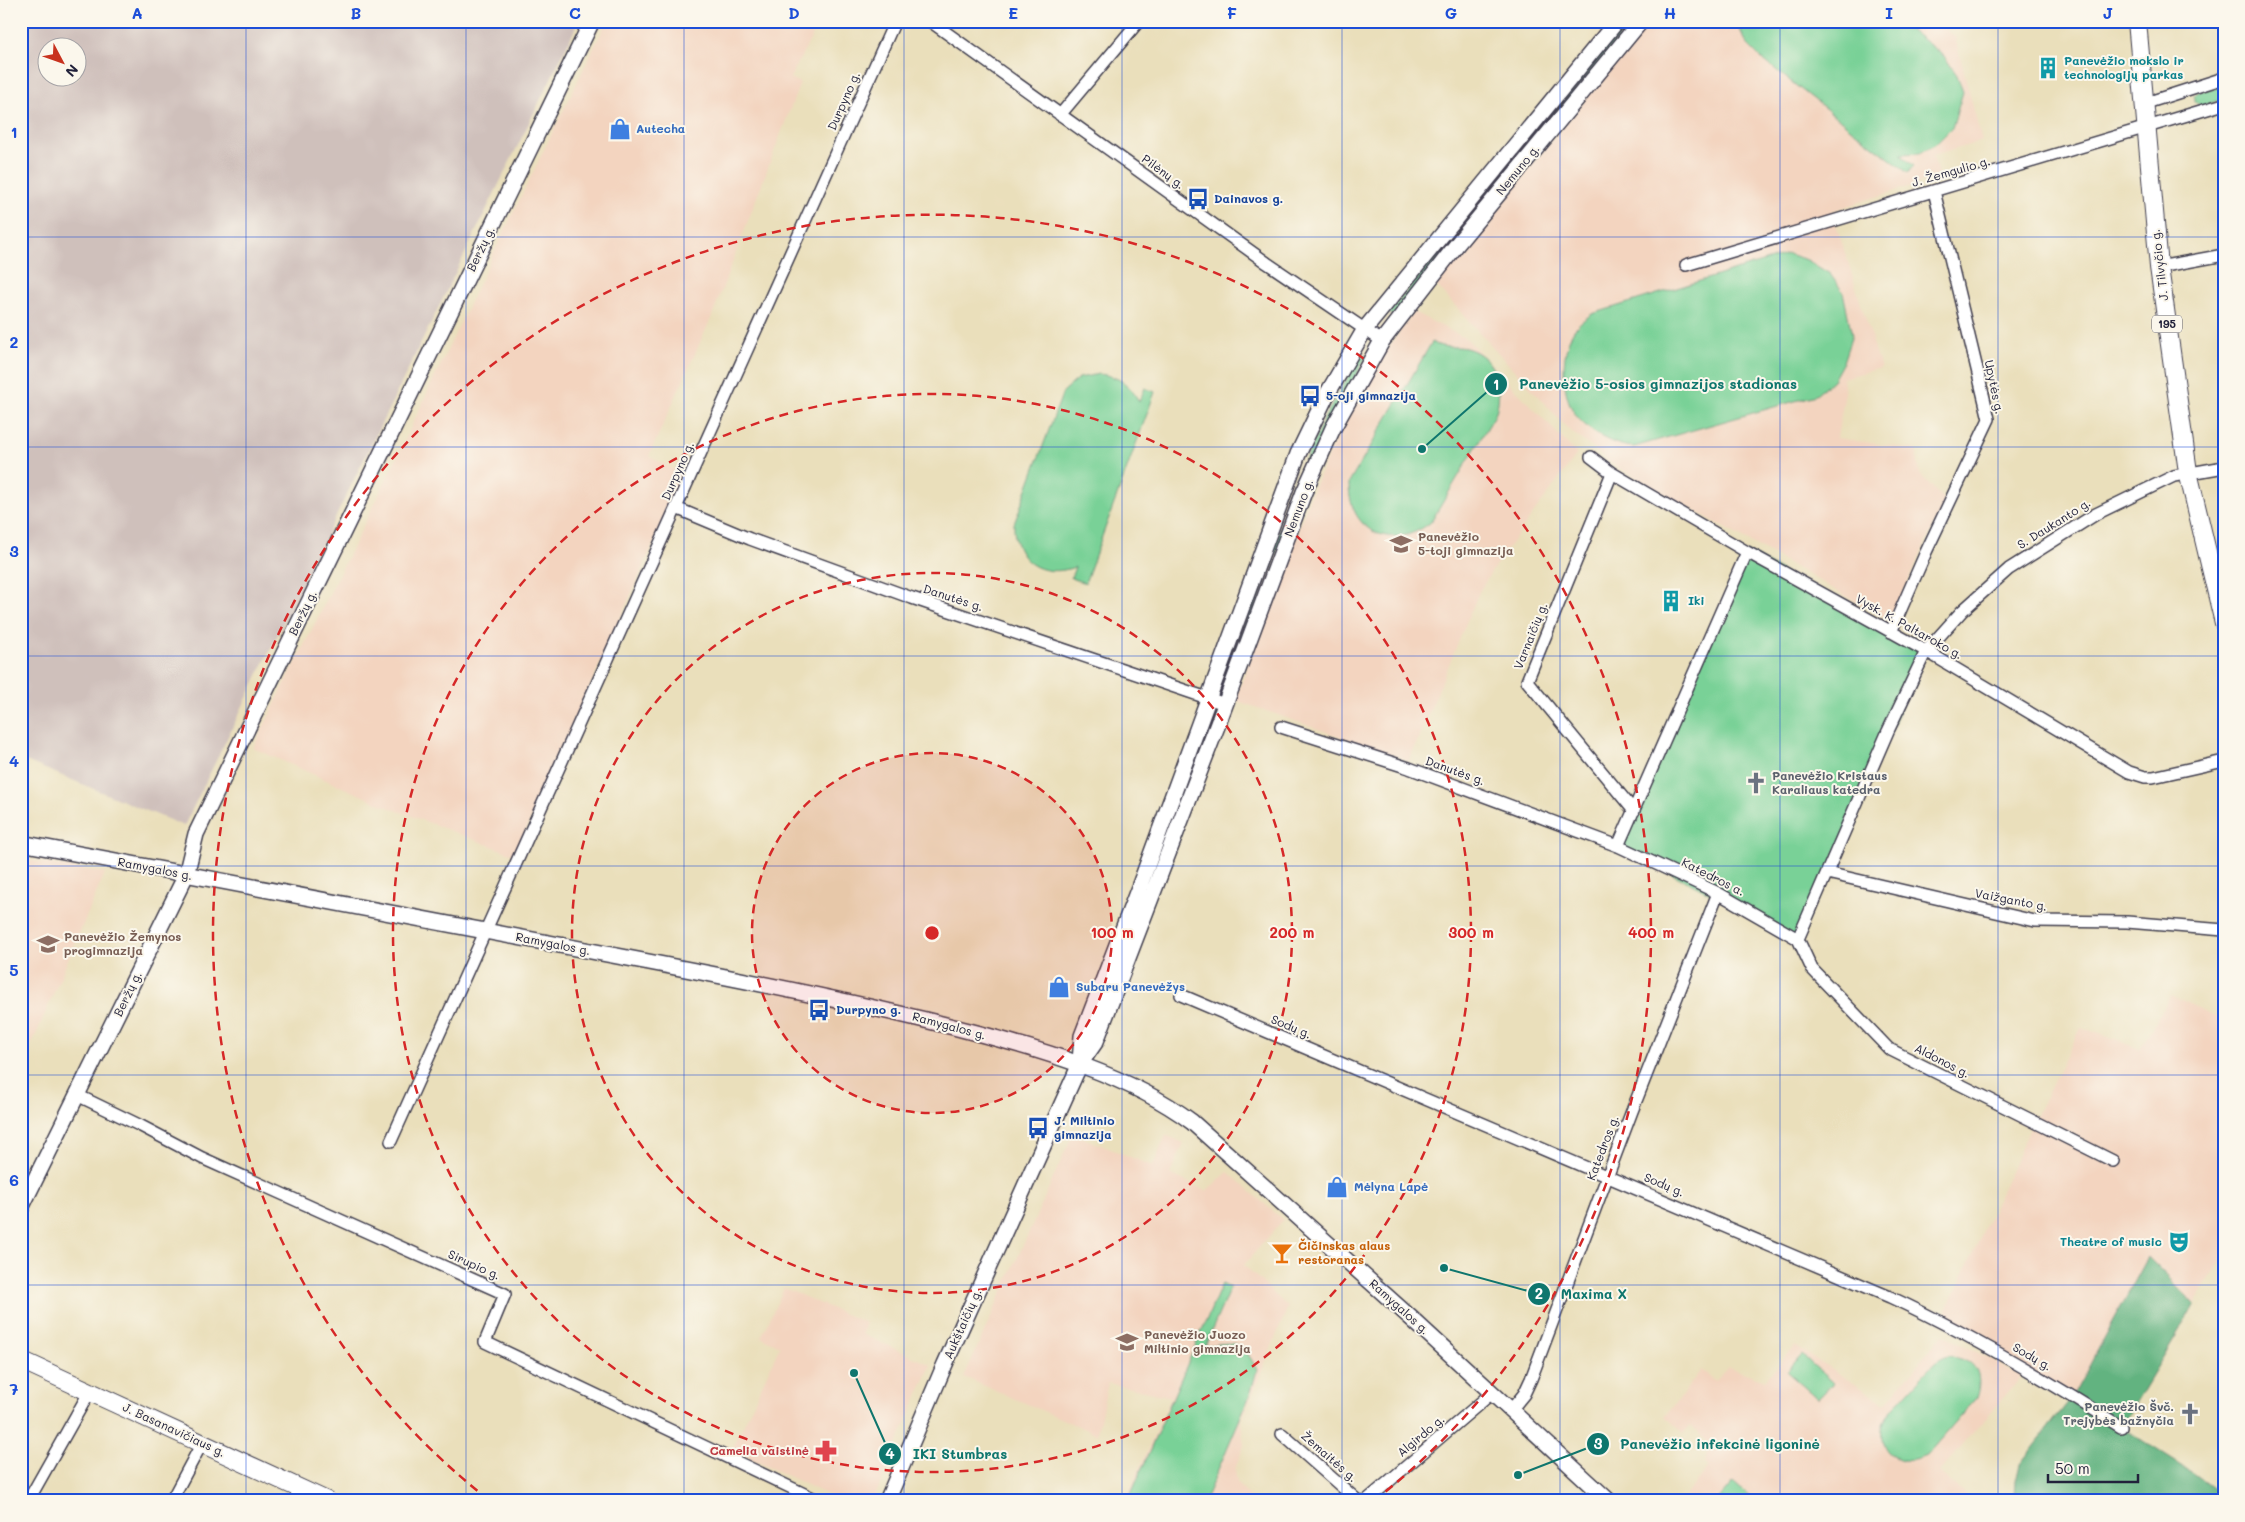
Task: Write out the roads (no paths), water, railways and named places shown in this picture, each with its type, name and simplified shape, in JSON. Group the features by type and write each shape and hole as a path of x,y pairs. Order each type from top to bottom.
{"main road":[{"name":"Beržų g.","path":"21,1208 186,875 196,834 592,21"},
{"name":"Nemuno g.","path":"1080,1064 1082,1036 1142,882 1207,698 1298,454 1326,396 1365,329 1617,21"},
{"name":"Nemuno g.","path":"1043,1148 1080,1064 1096,1041 1107,1015 1226,704 1304,492 1332,428 1382,341 1458,243 1641,21"},
{"name":"J. Tilvyčio g.","path":"2137,21 2145,129 2159,267 2188,472 2224,623"},
{"name":"Ramygalos g.","path":"21,843 486,931 898,1012 1002,1040 1080,1064 1162,1102 1192,1122 1493,1392 1599,1498"},
{"name":"Aukštaičių g.","path":"887,1501 945,1364 1043,1148"},
{"name":"J. Basanavičiaus g.","path":"21,1360 327,1501"}],"street":[{"name":"Durpyno g.","path":"391,1141 895,21"},
{"name":"Pilėnų g.","path":"930,21 1267,263 1382,341"},
{"path":"1060,115 1139,21"},
{"path":"2144,104 2224,78"},
{"name":"J. Žemgulio g.","path":"1686,265 2224,104"},
{"name":"Upytės g.","path":"1891,632 1926,552 1989,420 1934,191"},
{"path":"2159,267 2224,255"},
{"name":"Vysk. K. Paltaroko g.","path":"1591,457 1612,473 1747,552 1926,651 2138,776 2153,778 2224,761"},
{"name":"S. Daukanto g.","path":"1926,651 1962,611 2009,569 2096,514 2174,476 2224,467"},
{"name":"Varnaičių g.","path":"1612,473 1527,681 1634,811"},
{"name":"Danutės g.","path":"676,508 750,539 912,598 1226,704"},
{"path":"1618,846 1747,552"},
{"path":"1798,938 1888,731 1926,651"},
{"name":"Danutės g.","path":"1281,727 1409,768 1618,846"},
{"name":"Katedros a.","path":"1618,846 1718,893 1798,938"},
{"name":"Vaižganto g.","path":"1827,873 2035,921 2127,922 2224,930"},
{"name":"Katedros g.","path":"1511,1410 1524,1394 1718,893"},
{"name":"Aldonos g.","path":"1798,938 1812,969 1889,1049 2113,1161"},
{"name":"Sodų g.","path":"1181,995 1608,1176 1942,1321 2073,1396 2121,1427"},
{"name":"Sirupio g.","path":"77,1095 202,1158 505,1294 485,1342 819,1501"},
{"path":"28,1501 90,1391"},
{"name":"Algirdo g.","path":"1366,1501 1493,1392"},
{"name":"Žemaitės g.","path":"1282,1434 1358,1501"},
{"path":"171,1501 202,1443"}],"place":[{"name":"Panevėžio mokslo ir technologijų parkas","path":"2048,68"},
{"name":"Autecha","path":"620,129"},
{"name":"Dainavos g.","path":"1198,199"},
{"name":"5-oji gimnazija","path":"1310,396"},
{"name":"Panevėžio 5-osios gimnazijos stadionas","path":"1422,449"},
{"name":"Panevėžio 5-toji gimnazija","path":"1401,544"},
{"name":"Iki","path":"1671,601"},
{"name":"Panevėžio Kristaus Karaliaus katedra","path":"1756,783"},
{"name":"Panevėžio Žemynos progimnazija","path":"48,944"},
{"name":"Subaru Panevėžys","path":"1059,987"},
{"name":"Durpyno g.","path":"819,1010"},
{"name":"J. Miltinio gimnazija","path":"1038,1128"},
{"name":"Mėlyna Lapė","path":"1337,1187"},
{"name":"Theatre of music","path":"2179,1242"},
{"name":"Čičinskas alaus restoranas","path":"1282,1253"},
{"name":"Maxima X","path":"1444,1268"},
{"name":"Panevėžio Juozo Miltinio gimnazija","path":"1127,1342"},
{"name":"IKI Stumbras","path":"854,1373"},
{"name":"Panevėžio Švč. Trejybės bažnyčia","path":"2190,1414"},
{"name":"Camelia vaistinė","path":"826,1451"},
{"name":"Panevėžio infekcinė ligoninė","path":"1518,1475"}]}
